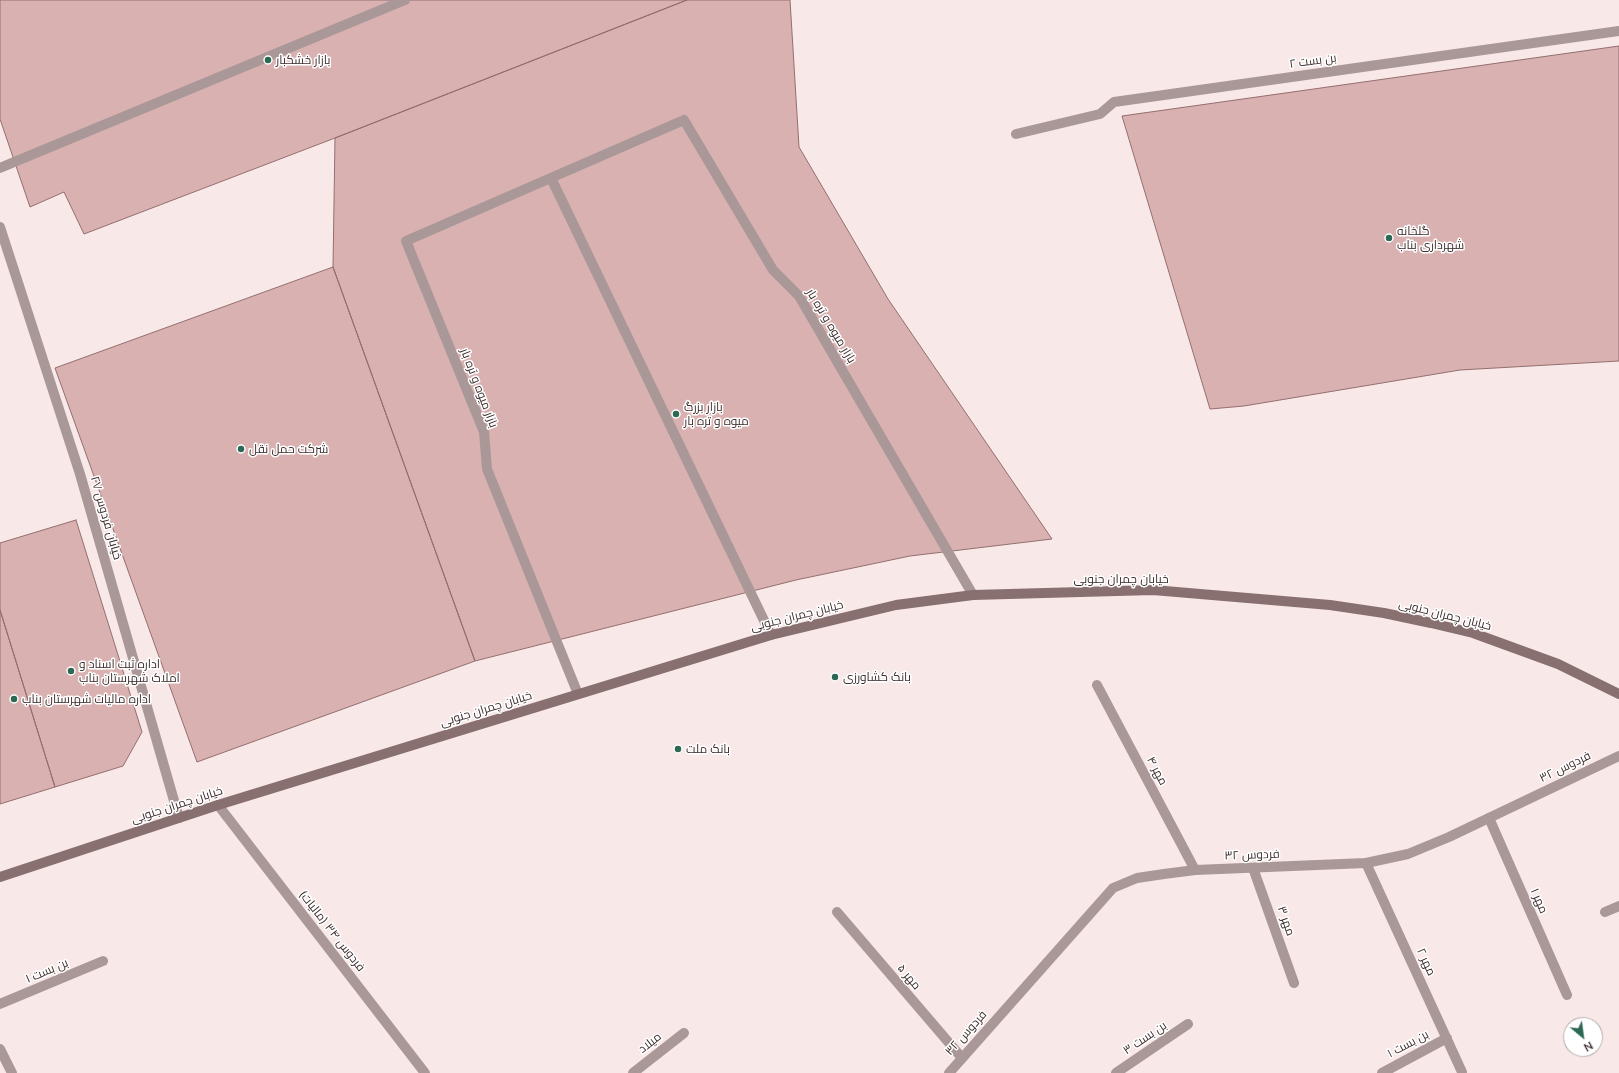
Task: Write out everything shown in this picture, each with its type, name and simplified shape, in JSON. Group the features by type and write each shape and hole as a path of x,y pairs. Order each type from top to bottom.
{"main road":[{"name":"خیابان چمران جنوبی","path":"0,877 218,805 771,635 896,605 973,595 1153,590 1330,605 1390,614 1474,633 1558,664 1619,694"}],"street":[{"path":"0,168 405,0"},
{"name":"بن بست ۲","path":"1016,134 1100,114 1114,102 1619,31"},
{"name":"بازار میوه و تره بار","path":"578,694 487,469 484,432 406,241 684,120 773,270 799,296 973,595"},
{"path":"551,178 771,635"},
{"name":"خیابان فردوس ۲۷","path":"0,227 80,474 180,818"},
{"name":"مهر ۴","path":"1097,685 1195,870"},
{"name":"فردوس ۳۲","path":"949,1073 1113,888 1138,878 1195,870 1366,863 1408,854 1449,837 1619,756"},
{"name":"فردوس ۳۴ (مالیات)","path":"218,805 425,1073"},
{"name":"مهر ۱","path":"1489,818 1566,994"},
{"name":"مهر ۲","path":"1366,863 1462,1072"},
{"name":"مهر ۳","path":"1253,868 1294,983"},
{"path":"1605,912 1619,906"},
{"name":"مهر ۵","path":"837,912 962,1058"},
{"name":"بن بست ۱","path":"0,1004 103,961"},
{"name":"بن بست ۳","path":"1116,1073 1188,1024"},
{"name":"میلاد","path":"633,1073 684,1033"},
{"name":"بن بست ۱","path":"1382,1073 1447,1038"},
{"path":"0,1049 12,1073"}],"building":[{"name":"بازار خشکبار","path":"0,0 687,0 335,138 84,234 64,192 30,207 0,119"},
{"name":"بازار بزرگ میوه و تره بار","path":"687,0 790,0 799,147 888,299 1052,539 910,556 796,580 475,661 333,267 335,138"},
{"name":"گلخانه شهرداری بناب","path":"1619,46 1619,361 1460,370 1244,406 1210,409 1122,116"},
{"name":"شرکت حمل نقل","path":"333,267 475,661 197,762 55,368"},
{"name":"اداره ثبت اسناد و املاک شهرستان بناب","path":"76,520 142,732 123,766 55,787 0,610 0,543"},
{"name":"اداره مالیات شهرستان بناب","path":"0,610 55,787 0,804"}],"place":[{"name":"بازار خشکبار","path":"268,60"},
{"name":"گلخانه شهرداری بناب","path":"1389,238"},
{"name":"بازار بزرگ میوه و تره بار","path":"676,414"},
{"name":"شرکت حمل نقل","path":"241,449"},
{"name":"اداره ثبت اسناد و املاک شهرستان بناب","path":"71,671"},
{"name":"بانک کشاورزی","path":"835,677"},
{"name":"اداره مالیات شهرستان بناب","path":"14,699"},
{"name":"بانک ملت","path":"678,749"}]}
